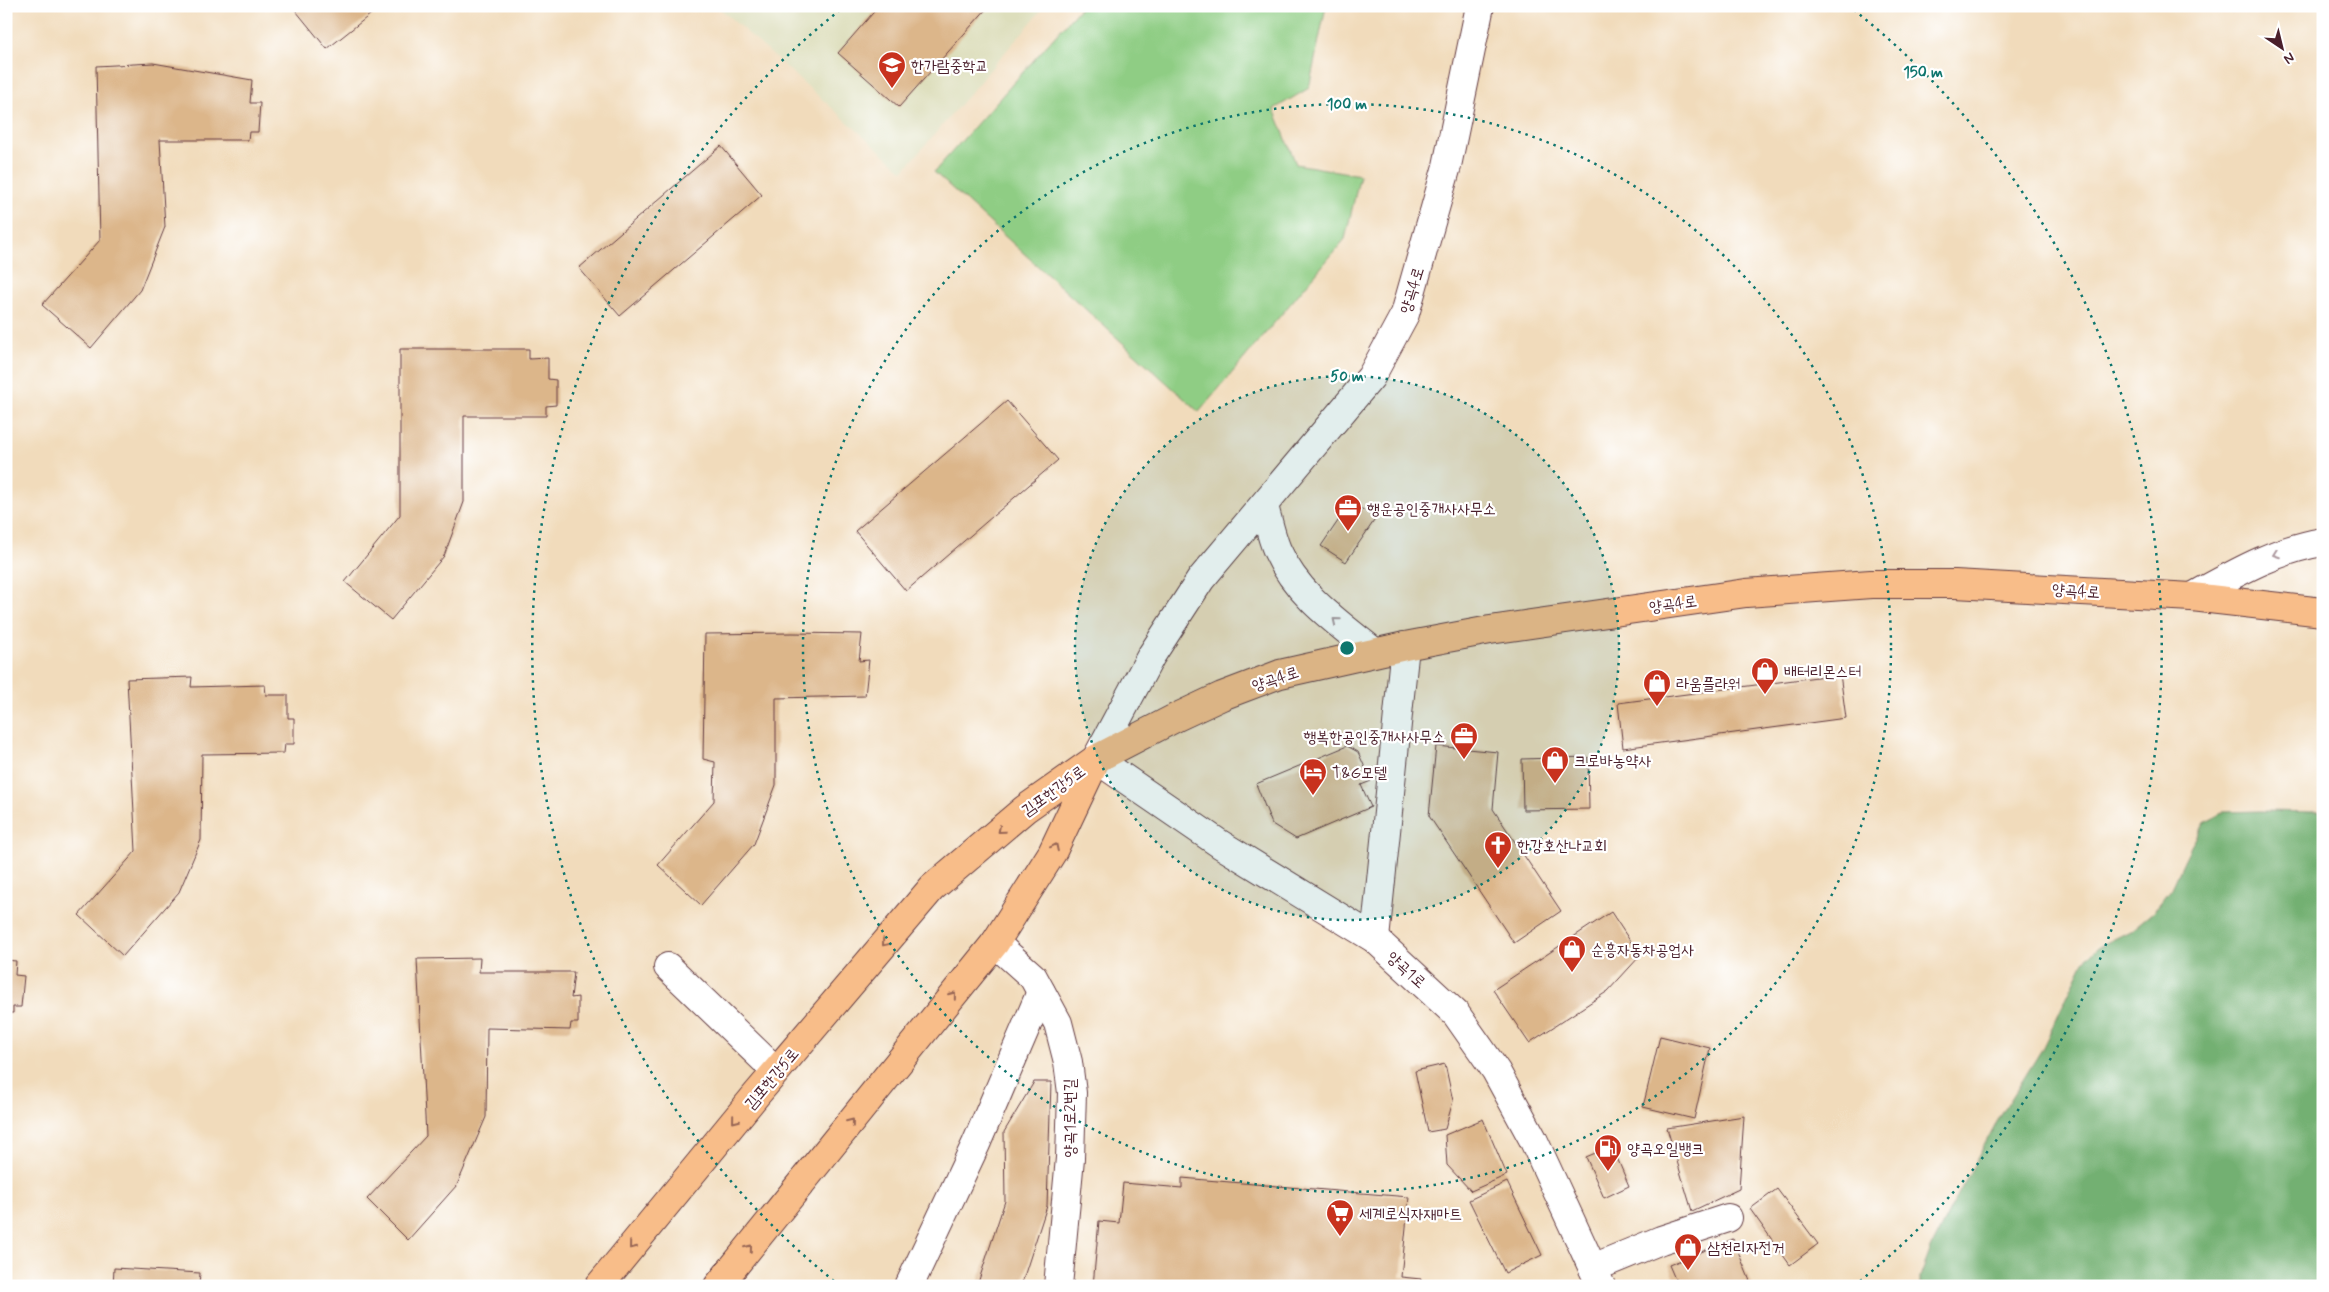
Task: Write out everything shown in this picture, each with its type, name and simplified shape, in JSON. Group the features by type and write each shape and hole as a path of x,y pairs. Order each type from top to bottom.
{"main road":[{"name":"양곡4로","path":"1096,759 1177,717 1280,674 1374,652 1500,629 1746,593 1871,584 1955,584 2192,597 2323,612"},
{"name":"김포한강5로","path":"718,1286 995,943 1052,853 1096,759"},
{"name":"김포한강5로","path":"599,1286 776,1071 932,888 1025,809 1096,759"}],"street":[{"name":"양곡4로","path":"1096,759 1150,656 1201,579 1371,377 1405,314 1448,166 1480,6"},
{"path":"1264,506 1277,549 1292,577 1310,600 1374,652"},
{"path":"2192,597 2278,552 2323,542"},
{"path":"1375,939 1406,646"},
{"name":"양곡1로","path":"1096,759 1220,844 1375,939 1456,1014 1496,1071 1533,1139 1597,1277"},
{"name":"양곡1로2번길","path":"995,943 1033,977 1058,1023 1072,1093 1070,1158 1058,1286"},
{"path":"668,967 776,1071"},
{"path":"909,1286 976,1144 1041,992"},
{"path":"1597,1277 1661,1240 1728,1218"}],"shaded area":[{"name":"한가람중학교","path":"717,6 1045,6 903,171"}],"green space":[{"path":"1082,6 1326,6 1309,88 1274,109 1296,164 1360,175 1345,239 1199,412 934,172"},
{"path":"2223,812 2323,812 2323,1286 1920,1286 1920,1278 1931,1248 1951,1208 1995,1125 2042,1049 2084,961 2098,947 2130,931 2153,912 2172,888 2191,846 2206,821"}],"building":[{"path":"292,6 381,6 327,49"},
{"path":"879,6 989,6 899,107 838,53"},
{"path":"153,63 252,80 250,103 260,103 258,132 249,132 248,140 160,140 165,227 140,290 91,348 42,305 100,240 96,66"},
{"path":"721,146 762,195 620,316 579,268"},
{"path":"400,349 529,349 529,359 548,358 548,379 556,380 556,405 546,406 546,416 464,416 464,502 444,556 391,620 345,582 400,515"},
{"path":"1007,401 1058,460 906,591 855,531"},
{"name":"행운공인중개사사무소","path":"1351,502 1376,518 1346,562 1321,546"},
{"path":"705,634 862,634 859,661 869,660 865,696 776,698 776,785 754,844 701,905 658,865 714,801 715,762 703,759"},
{"path":"1840,674 1846,718 1623,748 1618,703"},
{"path":"192,677 191,687 265,685 266,695 288,695 288,718 294,718 294,744 285,744 284,753 202,754 201,840 179,892 123,956 79,915 136,851 127,679"},
{"name":"T&G모텔","path":"1347,746 1358,752 1371,781 1361,785 1371,807 1296,839 1272,824 1256,784"},
{"path":"1436,746 1498,752 1493,809 1561,911 1514,943 1429,816"},
{"name":"크로바농약사","path":"1588,757 1589,809 1523,810 1522,759"},
{"name":"순흥자동차공업사","path":"1611,912 1640,956 1608,991 1529,1043 1493,990"},
{"path":"480,958 479,972 574,972 571,998 578,997 578,1023 571,1023 570,1030 487,1028 486,1117 457,1185 408,1240 367,1199 426,1136 417,959"},
{"path":"6,960 16,961 15,975 24,976 21,1007 13,1007 13,1013 6,1013"},
{"path":"1660,1036 1710,1048 1694,1119 1643,1107"},
{"path":"1445,1064 1453,1101 1445,1129 1428,1132 1415,1071"},
{"path":"1034,1082 1051,1082 1047,1206 1021,1286 977,1286 1005,1201 1004,1132"},
{"path":"1744,1116 1739,1189 1692,1211 1667,1128"},
{"path":"1483,1119 1507,1175 1471,1191 1447,1165 1445,1135"},
{"name":"양곡오일뱅크","path":"1612,1146 1629,1186 1604,1198 1586,1157"},
{"path":"1182,1178 1409,1197 1401,1277 1421,1279 1420,1286 1093,1286 1099,1221 1119,1223 1123,1183 1182,1188"},
{"path":"1507,1182 1542,1255 1505,1273 1469,1200"},
{"path":"1777,1189 1818,1244 1790,1265 1750,1209"},
{"path":"1733,1239 1752,1286 1678,1286 1669,1265"},
{"path":"114,1268 200,1273 199,1286 113,1286"}],"place":[{"name":"한가람중학교","path":"892,89"},
{"name":"행운공인중개사사무소","path":"1348,532"},
{"name":"배터리몬스터","path":"1765,695"},
{"name":"라움플라워","path":"1657,707"},
{"name":"행복한공인중개사사무소","path":"1464,760"},
{"name":"크로바농약사","path":"1555,784"},
{"name":"T&G모텔","path":"1313,796"},
{"name":"한강호산나교회","path":"1498,869"},
{"name":"순흥자동차공업사","path":"1572,973"},
{"name":"양곡오일뱅크","path":"1608,1172"},
{"name":"세계로식자재마트","path":"1340,1237"},
{"name":"삼천리자전거","path":"1688,1271"}]}
